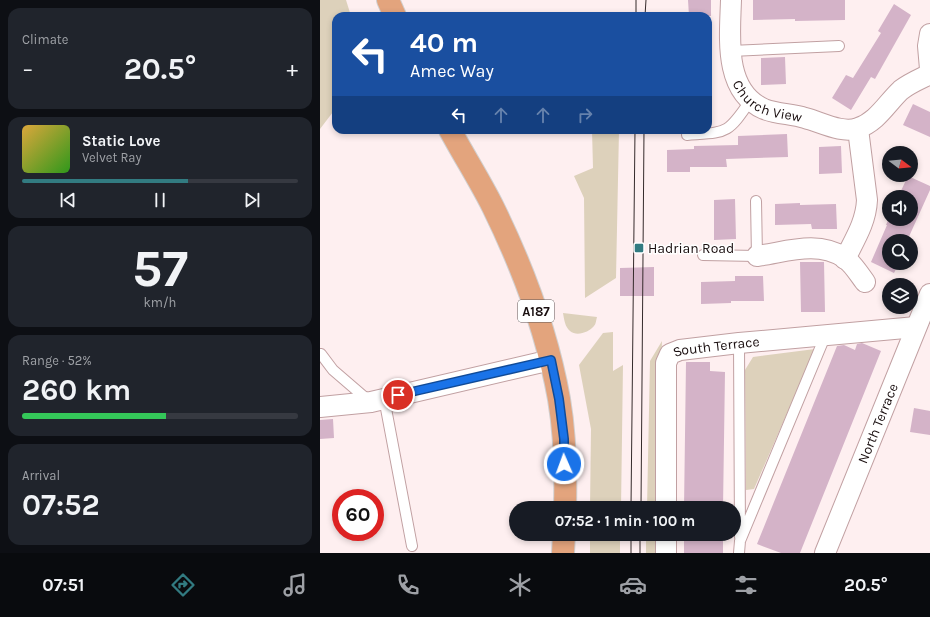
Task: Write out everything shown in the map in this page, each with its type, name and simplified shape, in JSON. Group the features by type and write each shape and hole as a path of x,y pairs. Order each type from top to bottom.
{"main road":[{"path":"388,0 393,12"},
{"name":"A187","path":"452,134 492,206 509,242 528,286 551,360 559,399 564,439 565,501"},
{"path":"563,553 564,541"}],"street":[{"name":"Church View","path":"731,0 731,51 732,66 736,79 740,88 750,101 765,110 798,116 849,130 868,124 877,117 892,99 902,90 912,82 930,74"},
{"path":"930,34 928,46 930,69"},
{"path":"845,259 862,227 867,200 858,128"},
{"path":"757,256 798,248 822,250 845,259 865,282"},
{"name":"North Terrace","path":"825,553 920,328 930,294"},
{"name":"South Terrace","path":"666,501 667,359 670,354 680,350 739,343 826,334 920,328"},
{"path":"320,408 377,400 551,360"},
{"path":"666,541 666,553"}],"lane":[{"path":"731,51 839,46"},
{"path":"712,133 721,132 730,128 750,101"},
{"path":"687,135 698,134"},
{"path":"703,255 757,256 756,201"},
{"path":"741,539 826,334"},
{"path":"739,343 740,501"},
{"path":"320,354 333,370 377,400 412,546"},
{"path":"740,541 740,553"}],"shaded area":[{"path":"320,0 346,0 350,12 332,12 332,113 320,129"},
{"path":"592,134 619,134 616,278 585,298 584,198 574,176 593,168"},
{"path":"563,313 597,317 592,328 586,332 576,334 570,331 567,327"},
{"path":"613,332 613,371 623,365 621,501 590,501 591,429 579,365 603,333"},
{"path":"662,341 656,501 647,501 650,361"},
{"path":"815,349 754,489 746,490 745,370 753,357"},
{"path":"590,541 620,541 620,553 590,553"},
{"path":"646,541 656,541 656,553 646,553"}],"building":[{"path":"688,0 711,0 711,12 689,12"},
{"path":"753,0 845,0 845,20 753,20"},
{"path":"894,4 911,15 875,79 871,77 851,110 832,98 846,75 853,78 881,33 878,31"},
{"path":"785,57 786,84 761,85 761,58"},
{"path":"913,104 930,112 930,137 903,125"},
{"path":"787,134 788,157 726,159 727,167 690,167 690,172 667,172 667,150 694,149 694,146 738,145 738,136"},
{"path":"841,146 842,173 819,174 819,147"},
{"path":"918,181 930,186 930,190 918,217 918,190 901,190 905,182 918,182"},
{"path":"735,199 736,239 714,240 714,200"},
{"path":"800,203 800,205 836,204 837,229 812,229 811,224 775,225 775,204"},
{"path":"887,226 914,226 910,234 883,234"},
{"path":"882,237 882,267 871,262"},
{"path":"800,262 824,262 825,312 801,312"},
{"path":"654,267 654,296 620,296 620,268"},
{"path":"888,270 896,270 894,273"},
{"path":"735,276 763,276 764,301 731,301 731,303 701,304 701,282 735,281"},
{"path":"862,343 881,351 800,553 781,553 757,544 837,346 844,345 855,350 857,344"},
{"path":"686,362 710,362 710,371 725,372 723,501 684,501"},
{"path":"914,408 930,411 930,435 910,432"},
{"path":"333,419 334,438 320,439 320,420"},
{"path":"684,541 723,541 723,553 684,553"}],"tram line":[{"path":"636,0 636,12"},
{"path":"645,12 646,0"},
{"path":"631,501 635,134"},
{"path":"641,501 644,134"},
{"path":"631,541 631,553"},
{"path":"640,541 640,553"}],"place":[{"name":"Hadrian Road","path":"639,248"}],"route":[{"path":"398,395 551,360 559,399 564,439 564,464"}]}
